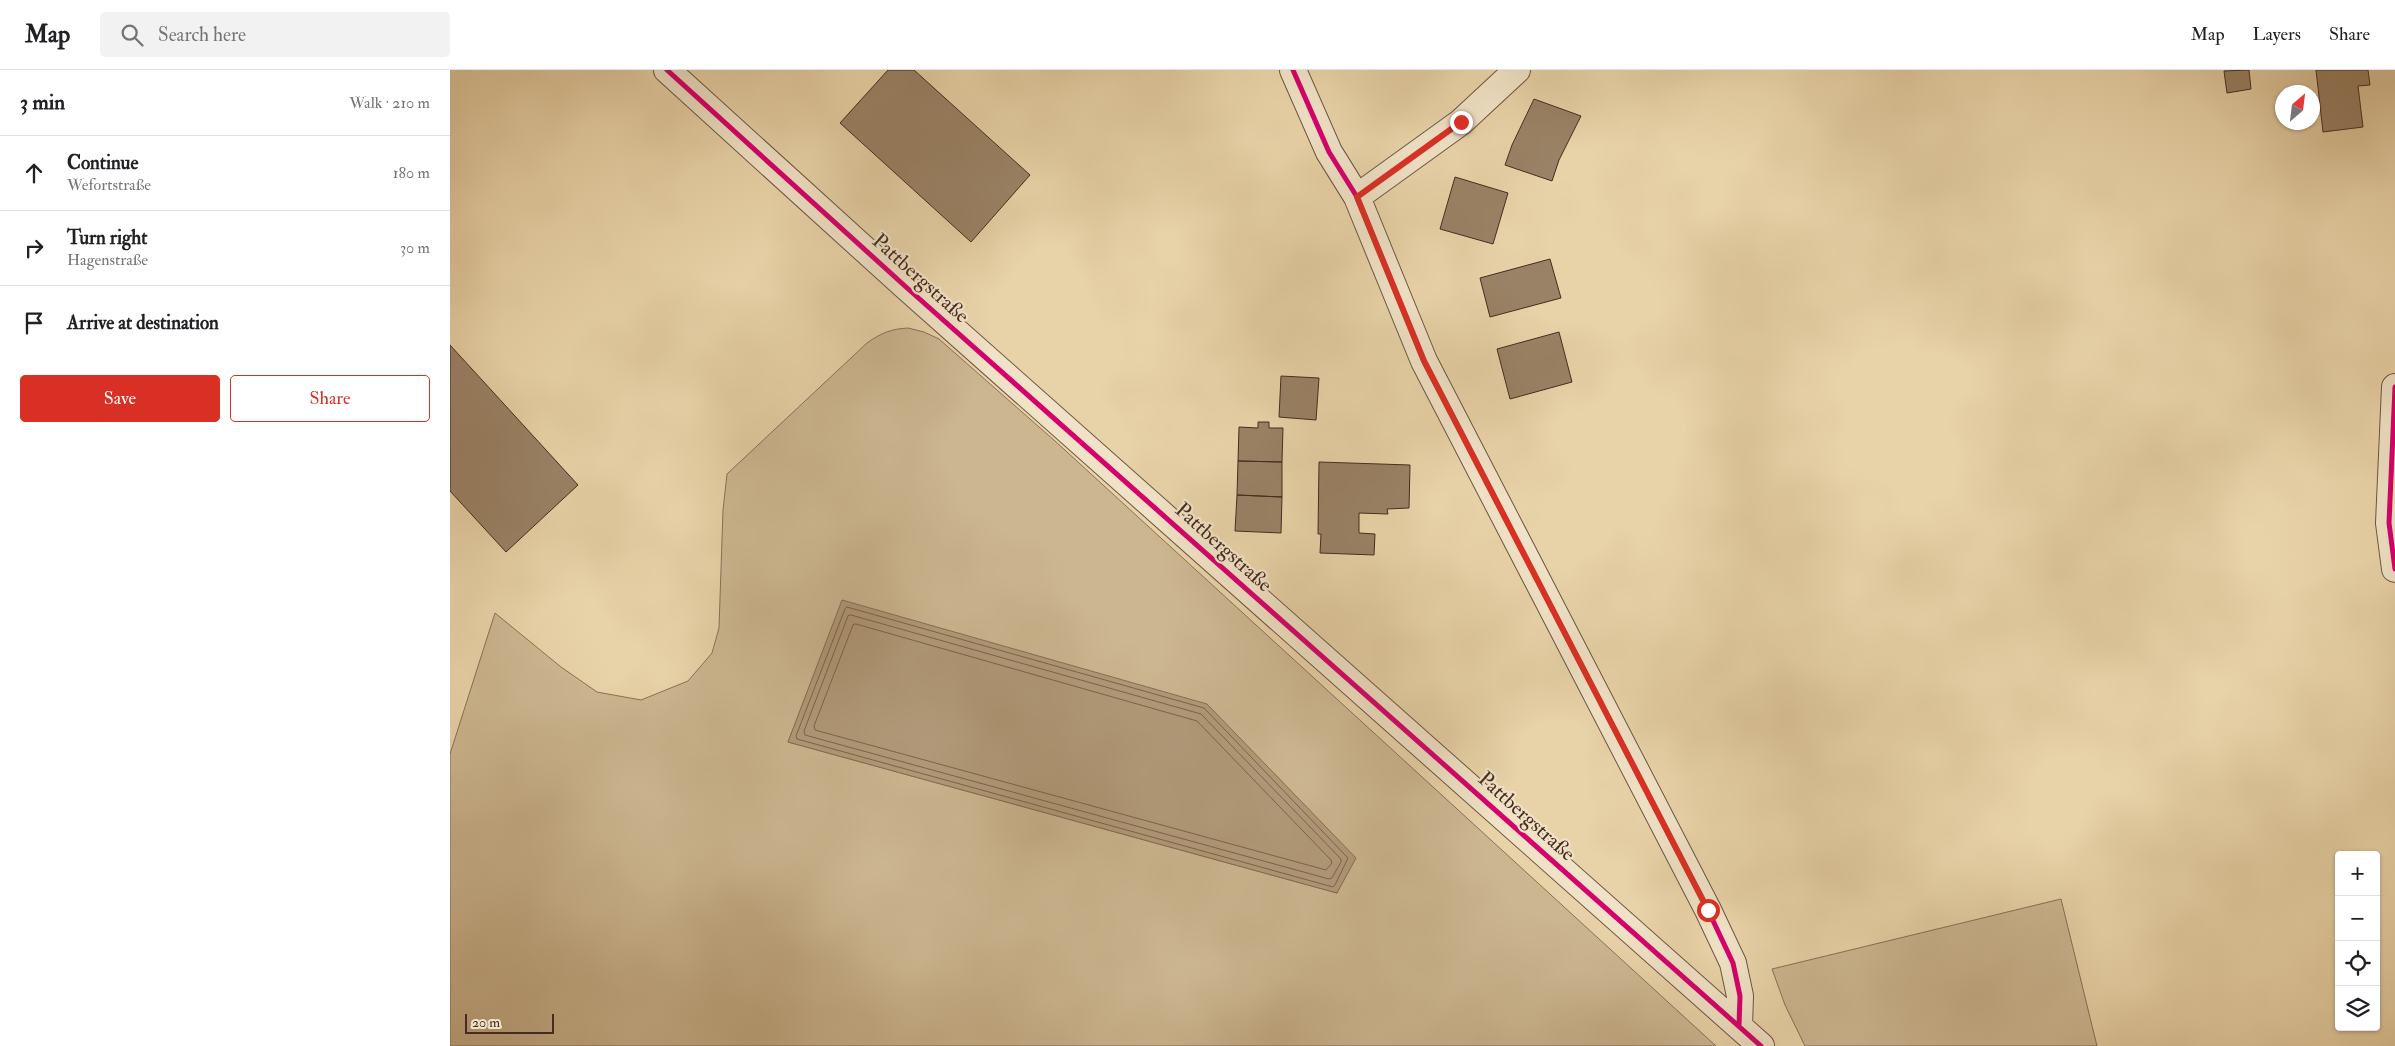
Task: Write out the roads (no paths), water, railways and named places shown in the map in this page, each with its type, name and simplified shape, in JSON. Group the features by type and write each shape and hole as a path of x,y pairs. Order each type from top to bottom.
{"street":[{"name":"Pattbergstraße","path":"667,70 906,287 1761,1046"},
{"path":"1293,70 1328,152 1357,197 1424,361 1708,910 1733,964 1740,996 1739,1026"},
{"path":"1357,197 1461,122 1517,70"},
{"path":"2395,387 2389,523 2395,569"}],"water":[{"path":"842,600 1207,704 1356,858 1337,893 788,742"}]}
